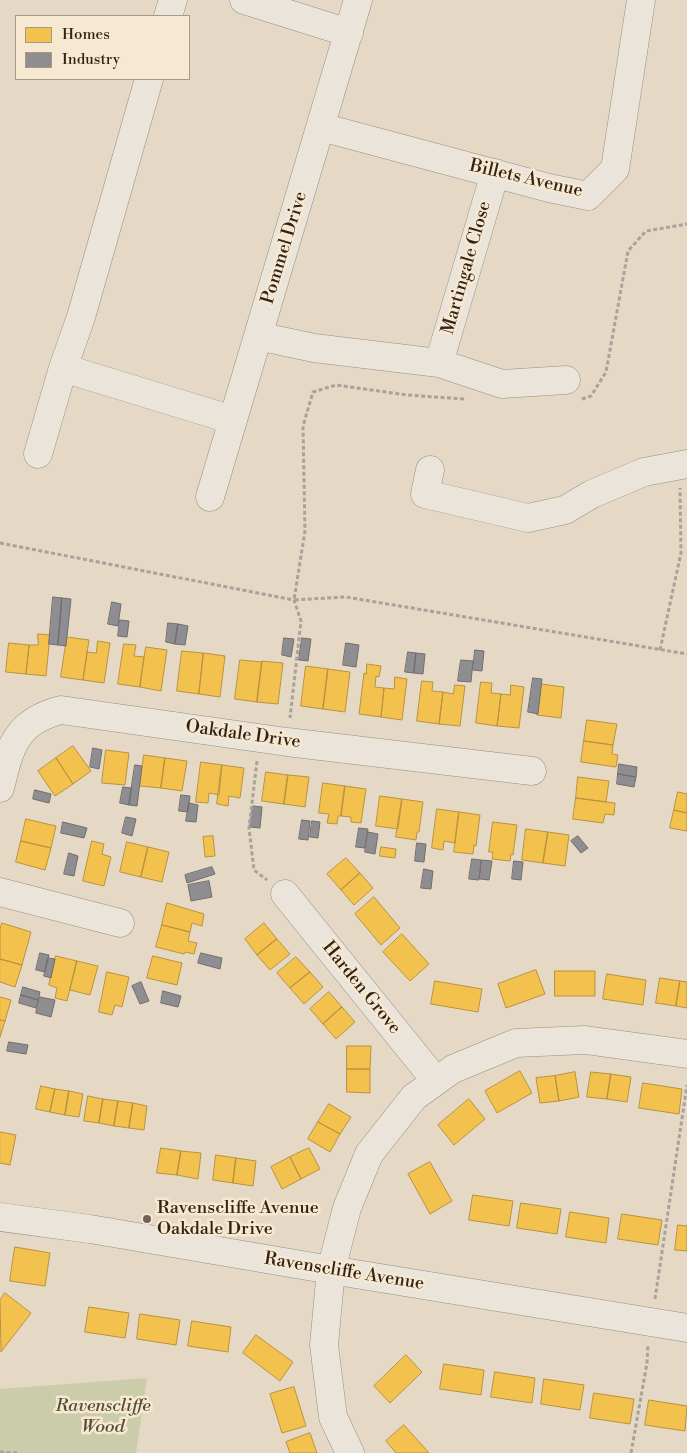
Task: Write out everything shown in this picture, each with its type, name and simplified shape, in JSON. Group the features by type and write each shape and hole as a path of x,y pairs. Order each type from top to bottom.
{"street":[{"path":"168,15 173,0"},
{"path":"244,0 349,32"},
{"name":"Pommel Drive","path":"210,497 358,0"},
{"name":"Billets Avenue","path":"321,126 550,188 588,196 615,169 641,0"},
{"path":"38,454 63,368 81,317 150,80"},
{"name":"Martingale Close","path":"439,363 495,173"},
{"path":"258,336 314,348 439,363 502,384 566,380"},
{"path":"63,368 233,420"},
{"path":"430,470 425,494 528,518 565,510 592,494 644,472 684,464"},
{"name":"Oakdale Drive","path":"0,788 9,753 23,729 41,717 61,710 287,742 532,771"},
{"path":"0,892 120,923"},
{"name":"Harden Grove","path":"285,894 436,1081"},
{"path":"350,1453 333,1417 324,1345 331,1270 346,1208 369,1154 414,1097 453,1069 516,1043 585,1040 687,1054"},
{"name":"Ravenscliffe Avenue","path":"0,1217 90,1228 331,1270 687,1328"}],"path":[{"path":"660,650 681,553 684,464"},
{"path":"0,543 294,600 346,597 687,654"},
{"path":"289,724 301,621 294,600"},
{"path":"257,760 249,828 254,870 285,894"},
{"path":"655,1306 655,1295 687,1084"},
{"path":"631,1453 647,1363 649,1340"},
{"path":"0,1452 16,1453"}],"green space":[{"name":"Ravenscliffe Wood","path":"147,1378 136,1453 0,1453 0,1389"}],"building: Homes":[{"path":"38,634 50,635 46,676 26,674 29,645 38,645"},
{"path":"67,637 89,640 83,680 61,677"},
{"path":"98,641 110,643 104,683 83,680 87,652 96,653"},
{"path":"9,643 29,645 26,674 6,672"},
{"path":"124,644 136,645 134,656 144,657 140,687 118,684"},
{"path":"146,647 167,650 161,691 140,687"},
{"path":"182,651 203,653 199,694 177,691"},
{"path":"204,653 225,656 220,697 199,694"},
{"path":"240,660 262,662 257,702 235,699"},
{"path":"262,661 283,663 278,704 257,702"},
{"path":"367,664 381,666 379,677 376,676 375,687 384,688 381,717 359,714 364,673 366,674"},
{"path":"306,666 328,669 323,709 301,706"},
{"path":"328,669 350,672 345,712 323,709"},
{"path":"395,677 407,679 402,720 381,717 384,688 394,689"},
{"path":"422,681 433,682 432,691 443,692 439,724 417,721"},
{"path":"481,682 492,683 491,693 501,694 497,726 476,723"},
{"path":"541,684 564,687 561,718 537,715"},
{"path":"455,685 465,686 460,726 439,724 443,692 453,694"},
{"path":"511,685 524,687 519,728 497,726 501,694 510,695"},
{"path":"587,720 617,724 613,745 584,741"},
{"path":"584,741 613,745 612,754 618,755 616,767 581,762"},
{"path":"73,746 91,771 73,784 56,758"},
{"path":"106,750 129,753 125,785 102,783"},
{"path":"144,755 165,758 161,788 140,786"},
{"path":"56,758 73,784 55,796 38,771"},
{"path":"165,758 187,761 182,791 161,788"},
{"path":"201,762 222,765 219,795 209,793 208,803 196,802"},
{"path":"222,765 244,768 240,798 229,796 228,806 217,804"},
{"path":"266,772 288,775 284,804 262,801"},
{"path":"288,775 309,777 305,807 284,804"},
{"path":"578,777 609,781 606,802 576,798"},
{"path":"323,783 345,786 341,816 338,816 337,824 327,823 329,814 319,813"},
{"path":"345,786 366,789 361,823 351,822 351,817 341,816"},
{"path":"678,792 687,794 687,813 674,810"},
{"path":"380,796 402,799 398,829 376,826"},
{"path":"576,798 615,803 614,815 605,814 603,823 573,819"},
{"path":"402,799 423,802 419,832 417,832 416,840 396,837"},
{"path":"437,809 459,812 455,843 444,841 443,850 432,848"},
{"path":"674,810 687,813 687,831 670,828"},
{"path":"459,812 480,815 476,846 474,845 473,854 454,852"},
{"path":"26,819 56,826 51,848 21,841"},
{"path":"493,822 517,825 513,855 511,854 510,861 492,859 493,852 489,852"},
{"path":"526,829 548,832 543,863 522,860"},
{"path":"548,832 569,835 565,866 543,863"},
{"path":"213,836 215,856 205,857 203,837"},
{"path":"21,841 51,848 45,870 16,862"},
{"path":"92,841 104,844 102,854 111,857 104,886 83,881"},
{"path":"127,842 148,847 141,877 120,872"},
{"path":"148,847 169,852 162,882 141,877"},
{"path":"381,847 396,849 395,858 380,856"},
{"path":"346,858 360,873 341,890 327,874"},
{"path":"360,873 373,888 354,905 341,890"},
{"path":"374,897 400,928 381,945 355,914"},
{"path":"167,903 204,914 202,926 192,923 190,932 162,925"},
{"path":"2,923 31,932 22,965 0,959 0,930"},
{"path":"264,923 277,939 257,955 245,939"},
{"path":"162,925 190,932 188,941 197,943 194,954 185,952 184,954 156,947"},
{"path":"402,934 429,964 410,981 383,952"},
{"path":"277,939 290,954 270,970 257,955"},
{"path":"56,956 77,961 67,1001 55,998 57,988 49,985"},
{"path":"153,956 182,963 177,985 147,978"},
{"path":"296,957 310,972 290,988 277,973"},
{"path":"0,959 22,965 15,987 0,982"},
{"path":"77,961 98,966 90,995 70,990"},
{"path":"536,970 545,994 506,1008 498,984"},
{"path":"555,971 595,971 595,996 555,996"},
{"path":"107,972 129,977 122,1007 115,1005 112,1015 99,1012"},
{"path":"310,972 323,987 304,1004 290,988"},
{"path":"607,974 646,980 643,1005 603,999"},
{"path":"660,978 680,981 676,1006 656,1003"},
{"path":"435,981 482,989 478,1012 431,1004"},
{"path":"680,981 687,982 687,1008 676,1006"},
{"path":"329,992 342,1007 323,1024 310,1009"},
{"path":"0,997 11,1000 5,1021 0,1020"},
{"path":"342,1007 355,1022 336,1039 323,1024"},
{"path":"0,1020 5,1021 0,1037"},
{"path":"347,1046 371,1046 370,1069 347,1069"},
{"path":"347,1069 370,1069 370,1093 347,1092"},
{"path":"520,1071 532,1093 497,1113 485,1091"},
{"path":"575,1072 579,1097 559,1101 555,1076"},
{"path":"591,1072 611,1074 607,1099 587,1097"},
{"path":"611,1074 631,1077 627,1102 607,1099"},
{"path":"555,1076 559,1101 540,1103 536,1078"},
{"path":"643,1083 682,1089 679,1114 639,1108"},
{"path":"41,1086 55,1089 50,1112 36,1109"},
{"path":"55,1089 69,1091 65,1115 50,1112"},
{"path":"69,1091 83,1094 79,1117 65,1115"},
{"path":"88,1096 103,1099 99,1123 84,1121"},
{"path":"103,1099 118,1101 114,1126 99,1123"},
{"path":"469,1099 485,1119 454,1145 438,1125"},
{"path":"118,1101 133,1103 129,1128 114,1126"},
{"path":"133,1103 147,1106 144,1130 129,1128"},
{"path":"329,1104 351,1117 340,1134 318,1122"},
{"path":"318,1122 340,1134 330,1152 308,1139"},
{"path":"0,1132 16,1135 10,1165 0,1163"},
{"path":"161,1148 181,1151 177,1175 157,1173"},
{"path":"309,1148 320,1169 301,1179 290,1157"},
{"path":"181,1151 201,1153 198,1179 177,1175"},
{"path":"216,1155 236,1158 233,1183 213,1180"},
{"path":"290,1157 301,1179 282,1189 271,1167"},
{"path":"236,1158 256,1161 253,1186 233,1183"},
{"path":"430,1162 452,1201 430,1214 408,1174"},
{"path":"473,1195 513,1201 509,1226 469,1220"},
{"path":"521,1203 561,1209 557,1234 517,1228"},
{"path":"570,1212 609,1218 606,1243 566,1237"},
{"path":"622,1214 662,1220 658,1245 618,1239"},
{"path":"678,1225 687,1226 687,1251 675,1250"},
{"path":"15,1247 50,1253 45,1286 10,1281"},
{"path":"5,1293 31,1313 1,1352 0,1300"},
{"path":"89,1307 129,1313 125,1338 85,1332"},
{"path":"140,1314 180,1320 176,1345 137,1339"},
{"path":"192,1321 231,1327 228,1352 188,1346"},
{"path":"256,1335 293,1362 280,1381 243,1353"},
{"path":"406,1355 422,1372 390,1403 374,1386"},
{"path":"444,1364 484,1370 481,1395 440,1389"},
{"path":"495,1372 535,1378 532,1403 491,1397"},
{"path":"544,1379 584,1385 580,1410 541,1404"},
{"path":"294,1387 306,1426 282,1433 270,1394"},
{"path":"594,1393 634,1399 630,1424 590,1418"},
{"path":"649,1400 687,1406 685,1431 645,1425"},
{"path":"404,1425 429,1453 396,1453 386,1441"},
{"path":"310,1433 317,1453 290,1453 286,1442"}],"building: Industry":[{"path":"53,597 62,598 58,645 49,644"},
{"path":"62,598 71,599 66,646 58,645"},
{"path":"112,602 121,604 118,626 108,624"},
{"path":"120,620 129,621 127,637 118,636"},
{"path":"168,623 178,624 175,644 166,642"},
{"path":"178,624 188,626 185,645 175,644"},
{"path":"284,638 294,639 291,657 282,655"},
{"path":"302,638 311,639 308,661 299,660"},
{"path":"346,643 359,645 356,667 343,665"},
{"path":"475,650 484,651 482,671 473,670"},
{"path":"408,652 416,653 414,673 405,672"},
{"path":"416,653 425,654 423,674 414,673"},
{"path":"461,660 473,661 471,682 458,681"},
{"path":"533,678 542,679 538,714 528,712"},
{"path":"93,748 102,750 99,769 90,767"},
{"path":"619,764 637,767 636,777 618,774"},
{"path":"135,765 142,766 137,806 129,805"},
{"path":"618,774 636,777 634,787 617,784"},
{"path":"123,787 132,788 129,805 120,803"},
{"path":"35,790 51,794 49,803 33,799"},
{"path":"181,795 190,796 188,812 179,811"},
{"path":"189,803 198,805 196,822 186,821"},
{"path":"253,806 262,807 260,828 250,827"},
{"path":"126,817 136,819 132,836 122,833"},
{"path":"302,820 310,821 308,840 299,839"},
{"path":"312,821 320,822 318,838 310,837"},
{"path":"63,822 87,828 84,838 61,833"},
{"path":"359,828 368,829 365,848 356,847"},
{"path":"368,832 378,834 375,854 365,852"},
{"path":"578,836 588,848 581,853 571,841"},
{"path":"417,843 426,844 424,862 415,861"},
{"path":"69,853 78,856 74,876 64,874"},
{"path":"472,859 481,860 479,880 469,879"},
{"path":"482,860 492,861 489,880 480,879"},
{"path":"514,861 523,862 521,880 512,879"},
{"path":"212,867 215,874 187,883 185,875"},
{"path":"424,869 433,871 431,889 421,888"},
{"path":"209,881 212,897 191,901 188,885"},
{"path":"40,953 49,955 45,972 36,970"},
{"path":"201,953 222,958 220,969 198,963"},
{"path":"48,958 55,959 51,978 44,976"},
{"path":"141,982 149,1001 140,1004 132,986"},
{"path":"23,987 40,992 38,1000 21,995"},
{"path":"163,991 181,996 178,1007 161,1003"},
{"path":"21,995 38,1000 36,1008 19,1003"},
{"path":"40,997 55,1000 51,1017 36,1013"},
{"path":"9,1042 28,1045 26,1054 7,1051"}],"place":[{"name":"Ravenscliffe Avenue Oakdale Drive","path":"147,1219"}]}
